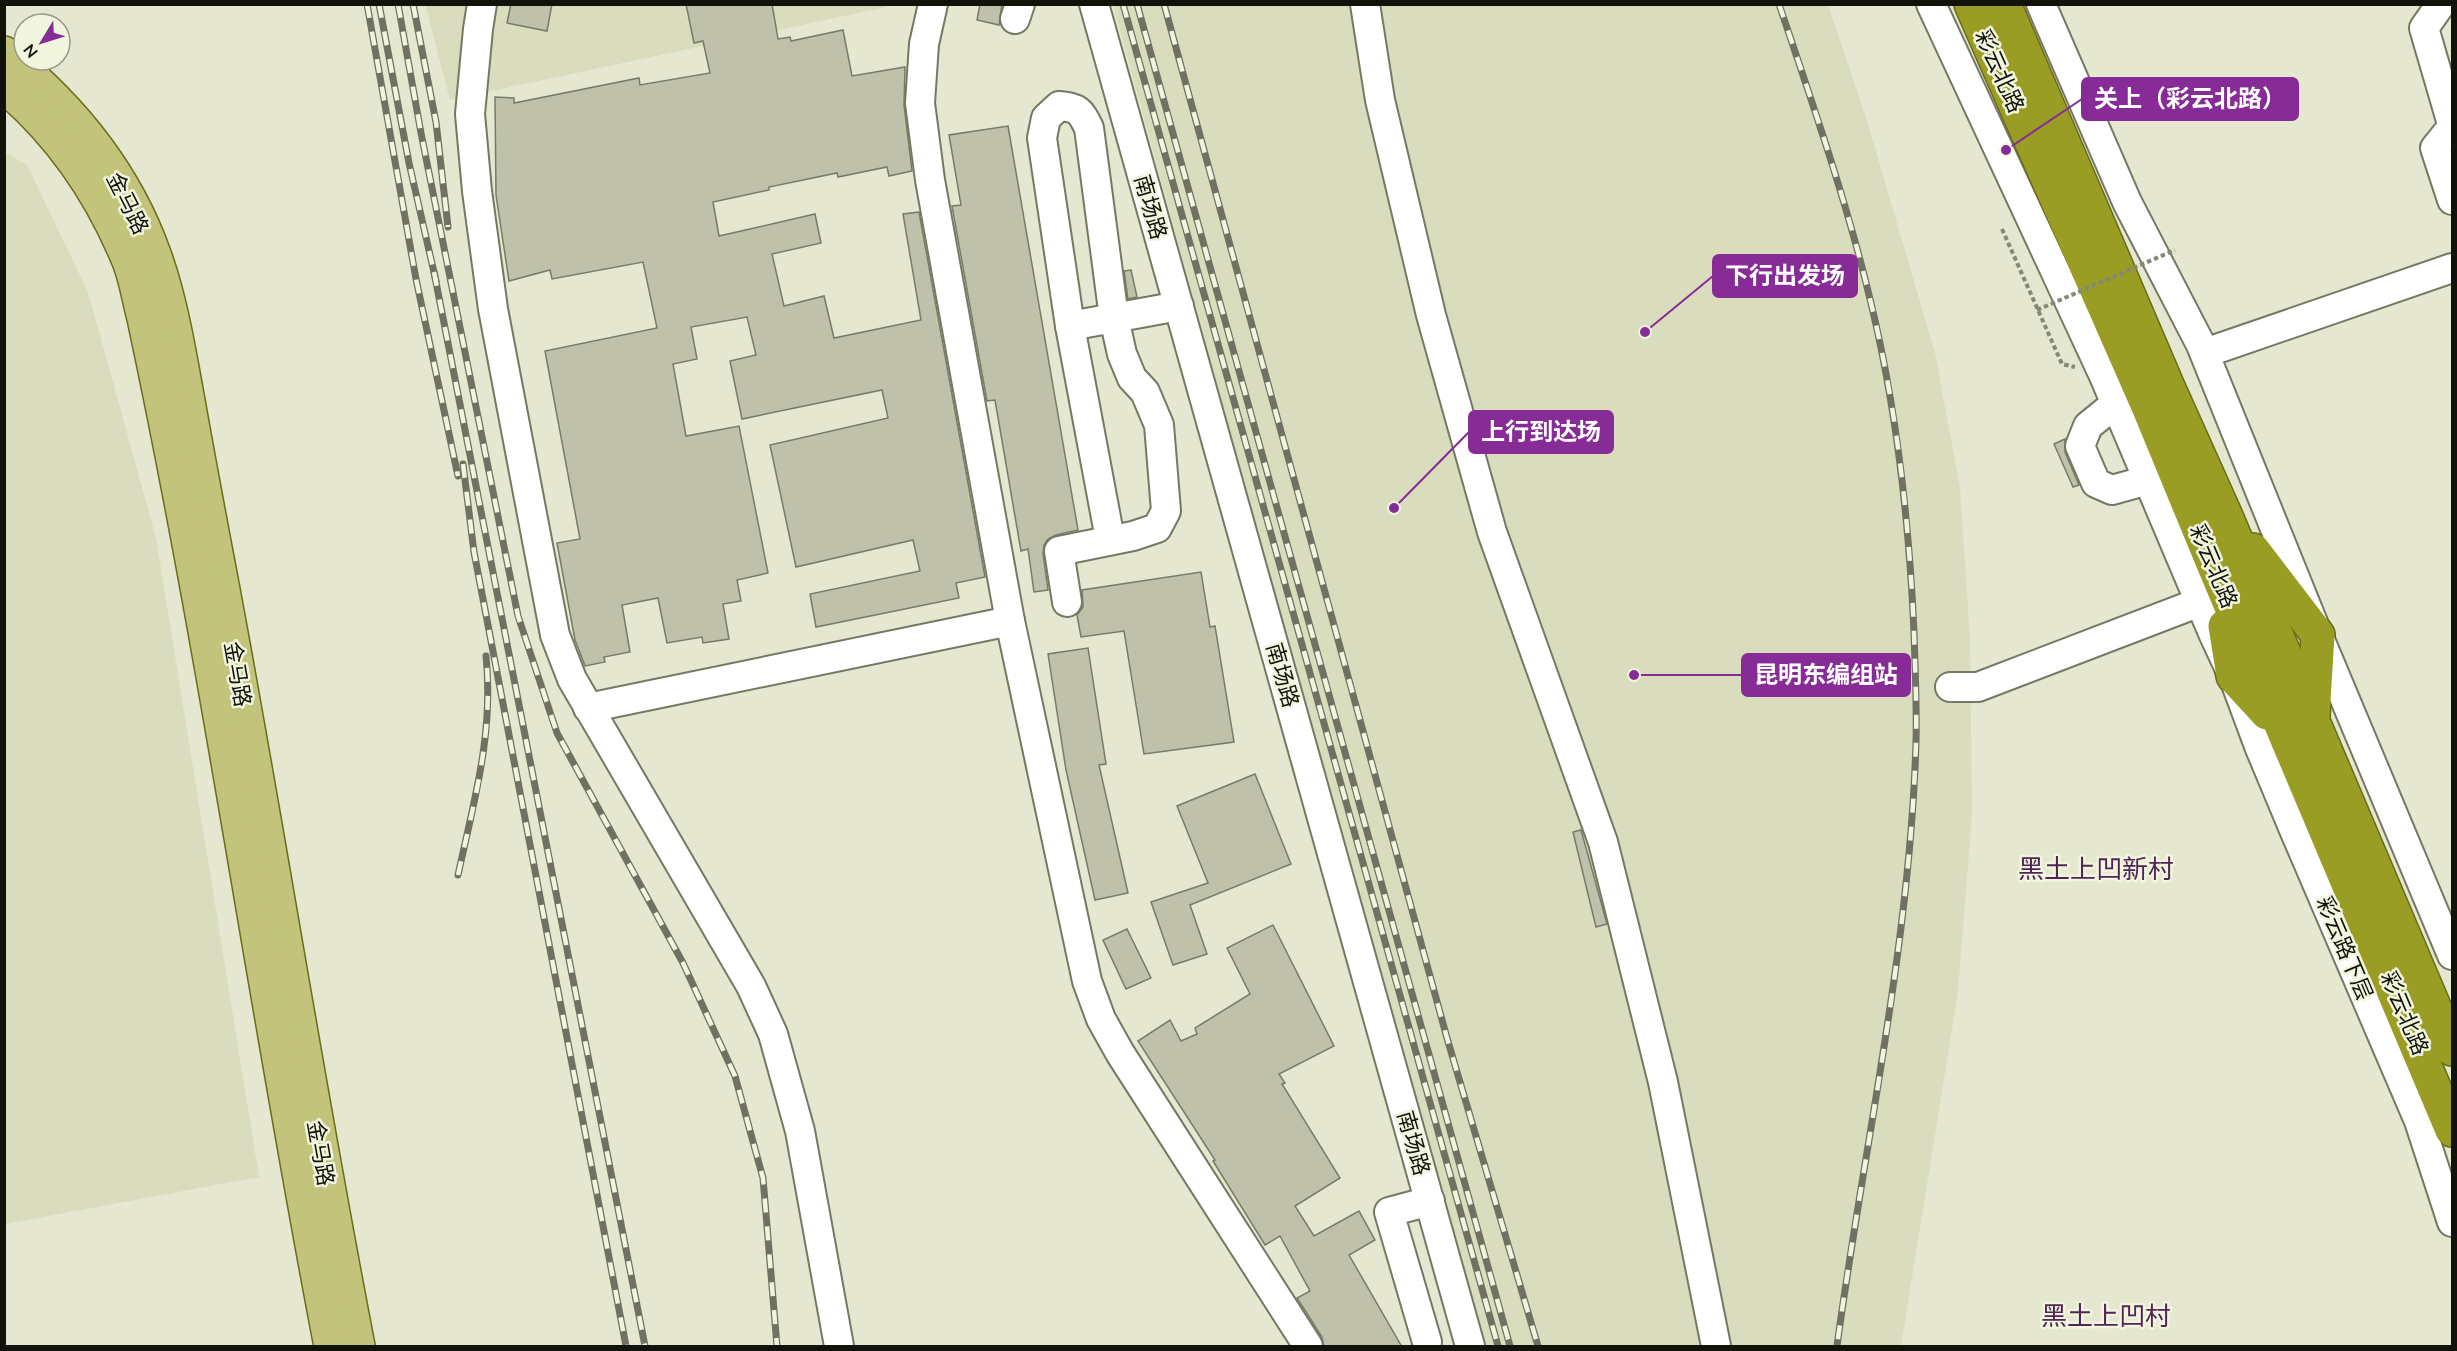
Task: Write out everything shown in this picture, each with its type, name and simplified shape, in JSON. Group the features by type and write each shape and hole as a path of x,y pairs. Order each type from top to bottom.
{"highway":[{"name":"彩云北路","path":"1971,4 2147,404 2216,571 2299,728 2452,1048"},
{"name":"彩云北路","path":"2004,4 2168,387 2225,514 2299,728 2452,1130"},
{"path":"2216,571 2233,676 2299,728 2318,635 2225,514"}],"main road":[{"name":"金马路","path":"4,53 42,84 72,116 103,156 126,195 154,253 180,360 241,689 322,1164 358,1347"},
{"name":"金马路","path":"4,86 53,133 82,170 103,207 129,262 144,318 218,705 297,1169 331,1347"}],"street":[{"path":"482,4 477,29 470,114 477,191 493,309 555,635 572,679 751,986 773,1034 800,1131 839,1347"},
{"path":"933,4 922,63 922,124 1010,621 1087,981 1101,1019 1308,1347"},
{"name":"南场路","path":"1094,4 1470,1347"},
{"path":"1365,4 1380,100 1431,315 1492,531 1603,842 1663,1082 1716,1347"},
{"name":"彩云路下层","path":"1931,4 2115,404 2233,676 2281,800 2419,1121 2452,1222"},
{"path":"2041,4 2127,202 2205,352 2318,635 2452,955"},
{"path":"2441,4 2424,28 2452,125 2435,148 2452,200"},
{"path":"1067,602 1059,551 1157,528 1166,511 1159,425 1145,392 1132,378 1122,354 1114,318 1089,128 1076,108 1059,106 1046,118 1042,138 1070,326 1110,539"},
{"path":"2205,352 2452,268"},
{"path":"1070,326 1179,306"},
{"path":"2115,404 2088,426 2080,446 2096,483 2112,490 2148,480"},
{"path":"1964,687 2199,602"},
{"path":"588,708 1010,621"},
{"path":"1427,1341 1389,1212 1430,1200"}],"path":[{"path":"2002,229 2062,364"},
{"path":"2037,310 2175,250"}],"shaded area":[{"path":"425,4 895,5 450,100"},
{"path":"1113,5 1828,5 1867,121 1935,353 1960,488 1970,639 1972,813 1958,992 1901,1346 1476,1346 1369,940"},
{"path":"4,152 27,165 88,292 156,538 259,1177 5,1224"}],"building":[{"path":"511,4 552,4 547,31 507,23"},
{"path":"686,4 772,4 778,39 790,37 791,41 843,30 852,76 905,67 904,105 912,171 889,176 887,167 838,177 837,173 769,187 769,190 713,202 719,236 815,214 821,243 772,254 784,306 824,296 834,338 921,320 903,214 919,212 985,577 956,583 959,598 816,627 810,594 920,571 913,540 796,567 770,445 888,418 882,390 742,419 730,361 756,355 747,317 691,327 697,359 673,364 686,436 739,426 768,573 737,580 741,601 723,604 729,639 703,643 702,637 667,643 658,598 622,605 630,652 604,657 605,662 585,666 575,640 557,543 580,539 545,351 657,328 643,262 552,279 550,270 509,281 496,195 495,97 514,98 514,103 639,78 640,85 710,73 703,41 694,43"},
{"path":"980,4 1002,4 999,25 977,20"},
{"path":"1008,126 1078,530 1048,539 1043,553 1048,590 1034,592 1028,549 1021,551 995,400 987,401 952,206 961,205 949,135"},
{"path":"1131,270 1137,297 1128,299 1124,271"},
{"path":"2065,439 2065,452 2079,485 2073,487 2054,444"},
{"path":"1201,572 1210,627 1215,626 1234,742 1144,754 1124,631 1081,637 1077,615 1083,607 1082,590"},
{"path":"1088,648 1106,764 1099,765 1128,893 1095,900 1066,770 1048,654"},
{"path":"1255,774 1291,864 1190,905 1207,954 1173,965 1151,902 1208,883 1177,806"},
{"path":"1581,830 1607,924 1596,927 1573,832"},
{"path":"1273,925 1334,1046 1279,1074 1285,1083 1282,1084 1340,1178 1295,1206 1314,1236 1359,1211 1375,1240 1349,1255 1402,1347 1324,1347 1322,1337 1297,1298 1310,1291 1280,1236 1265,1245 1213,1161 1215,1160 1138,1041 1170,1020 1181,1041 1197,1034 1195,1028 1250,994 1227,948"},
{"path":"1127,929 1151,978 1126,989 1103,940"}],"railway":[{"path":"367,4 416,279 458,476"},
{"path":"379,4 409,163 436,281"},
{"path":"398,4 421,133 518,616 557,733 683,963 735,1076 763,1178 777,1346"},
{"path":"413,4 436,122 448,227"},
{"path":"1123,4 1498,1346"},
{"path":"1137,4 1510,1346"},
{"path":"1164,4 1447,1038 1538,1346"},
{"path":"1779,4 1839,188 1861,262 1879,340 1888,382 1905,506 1914,632 1916,742 1905,894 1837,1346"},
{"path":"434,272 645,1346"},
{"path":"463,464 474,552 626,1346"},
{"path":"458,875 485,740 488,684 486,656"}],"place":[{"name":"关上（彩云北路）","path":"2006,150"},
{"name":"下行出发场","path":"1645,332"},
{"name":"上行到达场","path":"1394,508"},
{"name":"昆明东编组站","path":"1634,675"}],"district":[{"name":"黑土上凹新村","path":"2096,868"},
{"name":"黑土上凹村","path":"2106,1315"}]}
